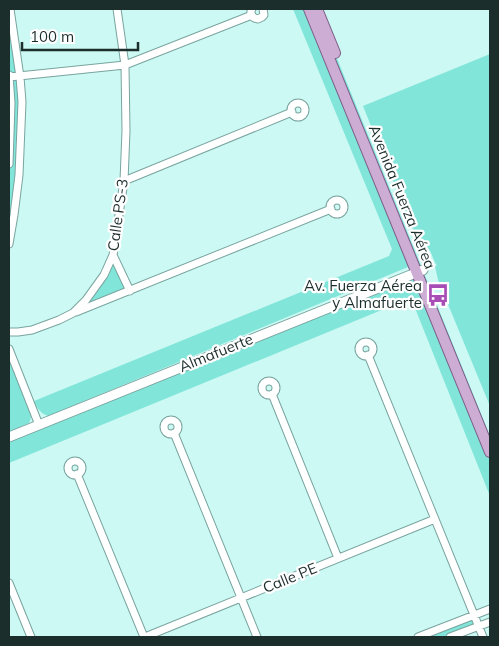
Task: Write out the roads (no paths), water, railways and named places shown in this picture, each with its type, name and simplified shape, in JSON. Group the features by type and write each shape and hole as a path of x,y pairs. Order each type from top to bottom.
{"main road":[{"name":"Avenida Fuerza Aérea","path":"309,9 490,436"},
{"name":"Avenida Fuerza Aérea","path":"317,9 490,452"}],"street":[{"path":"9,244 11,215 19,175 22,102 10,9"},
{"name":"Calle PS-3","path":"9,332 32,330 73,313 86,300 104,275 113,254 124,180 126,131 124,66 116,9"},
{"path":"9,164 11,103 9,76 20,77 124,66 252,12 255,19 260,19 264,15 263,9"},
{"path":"124,180 292,112"},
{"path":"73,313 331,209"},
{"path":"113,254 130,291"},
{"name":"Almafuerte","path":"9,437 420,271"},
{"path":"9,349 39,425"},
{"path":"368,356 484,637"},
{"path":"272,394 338,558"},
{"path":"174,433 257,637"},
{"path":"77,474 144,637"},
{"name":"Calle PE","path":"144,637 435,519"},
{"path":"9,583 31,637"},
{"path":"418,637 490,609"},
{"path":"450,637 490,622"}],"place":[{"name":"Av. Fuerza Aérea y Almafuerte","path":"438,295"}]}
